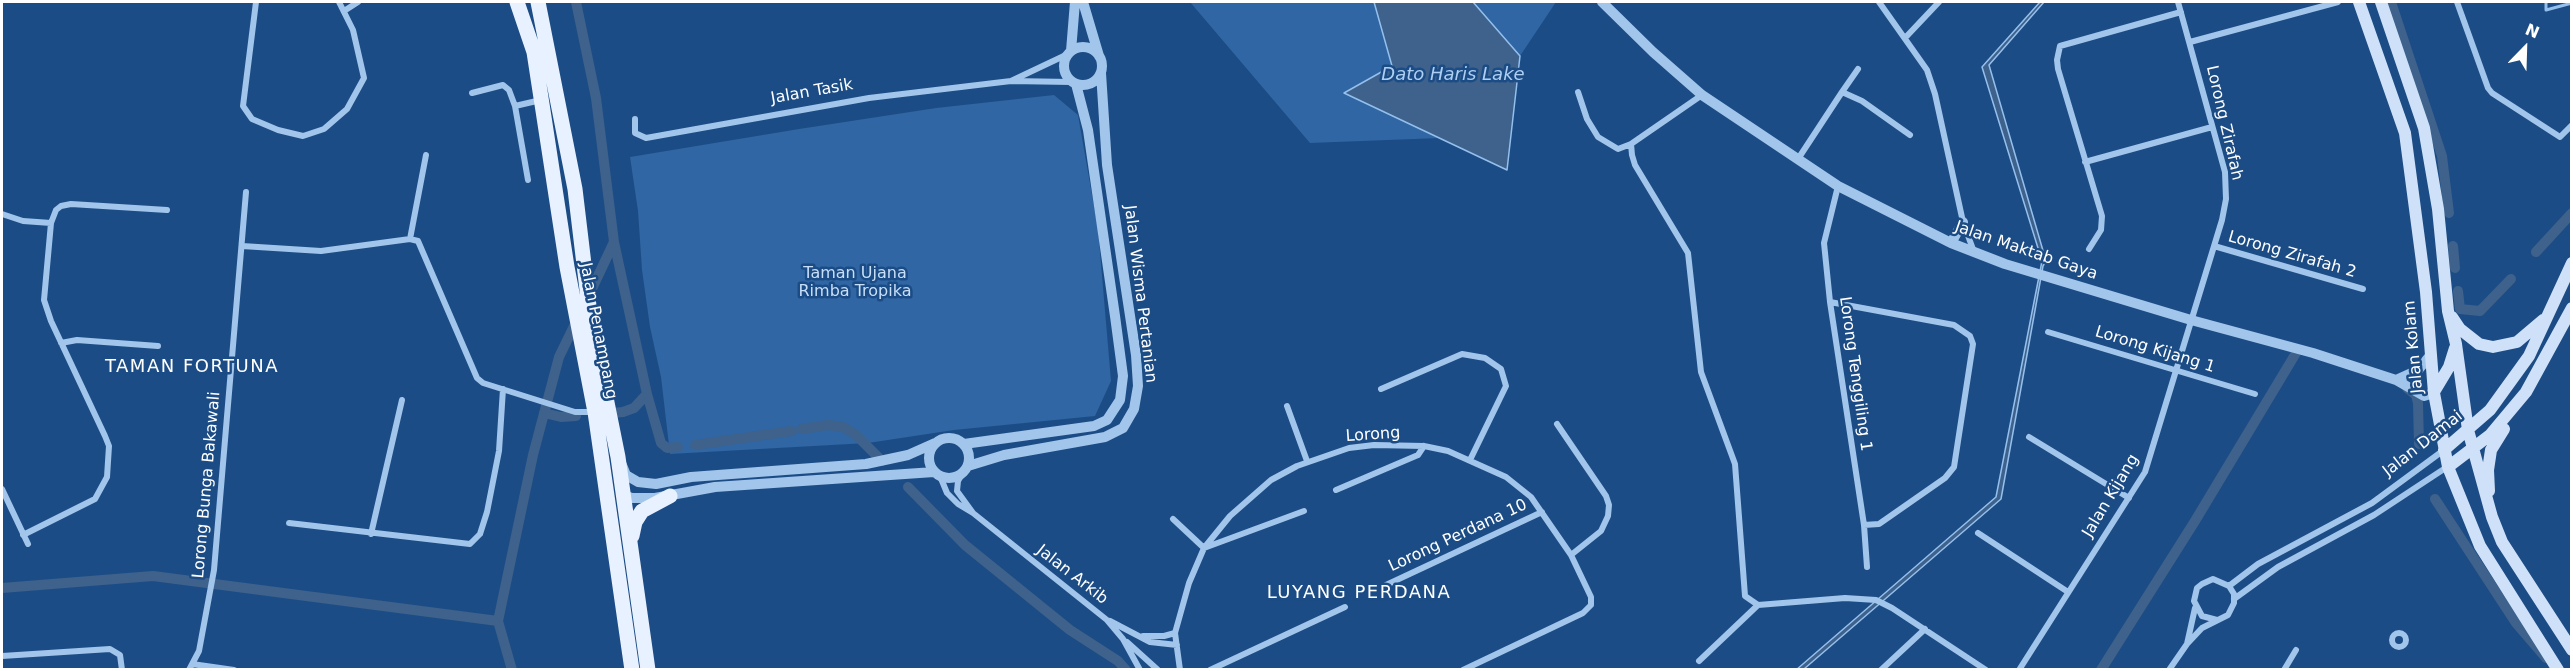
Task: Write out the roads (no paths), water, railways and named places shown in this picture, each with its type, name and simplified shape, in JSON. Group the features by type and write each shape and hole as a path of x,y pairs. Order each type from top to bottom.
{"main road":[{"name":"Jalan Penampang","path":"517,2 534,52 572,294 586,356 616,451 648,669"},
{"name":"Jalan Penampang","path":"538,2 575,189 601,407 604,476 632,669"},
{"name":"Jalan Kolam","path":"2359,2 2404,133 2426,292 2429,357 2448,467 2480,546 2558,669"},
{"path":"2381,2 2424,128 2438,209 2448,311 2456,344 2472,449 2492,517 2502,542 2571,650"},
{"name":"Jalan Damai","path":"2444,450 2490,410 2529,356 2550,314 2571,263"},
{"name":"Jalan Damai","path":"2448,467 2490,435 2536,377 2571,308"},
{"path":"2448,311 2460,329 2479,344 2493,347 2517,342 2550,314"},
{"path":"2434,393 2449,367 2456,344"},
{"path":"2492,517 2488,470 2491,450 2524,403 2536,377"},
{"path":"604,476 623,495"},
{"path":"631,551 638,516 642,511 670,496"}],"street":[{"path":"256,2 243,106 252,119 278,130 303,136 324,129 347,109 364,78 353,30 339,2"},
{"path":"344,11 358,2"},
{"path":"1075,2 1069,52 1063,68 1073,83 1085,86 1093,83 1101,73 1102,62 1083,2"},
{"name":"Jalan Maktab Gaya","path":"1602,2 1653,52 1702,95 1838,186 1951,243 2005,264 2191,320 2313,352 2396,380 2424,396 2434,393"},
{"path":"1879,2 1927,70 1935,94 1962,222 1974,252"},
{"path":"1905,38 1938,2"},
{"name":"Lorong Zirafah","path":"2178,2 2225,172 2226,199 2191,320"},
{"path":"2190,42 2338,2"},
{"path":"2457,2 2488,88 2492,93 2560,137 2571,125"},
{"path":"2089,249 2101,230 2102,216 2058,69 2060,46 2181,12"},
{"path":"1069,52 1080,47 1088,48 1099,56"},
{"name":"Jalan Tasik","path":"1011,81 1069,52"},
{"path":"1798,159 1858,69"},
{"name":"Jalan Wisma Pertanian","path":"965,470 1004,455 1105,437 1123,428 1134,409 1138,386 1136,355 1107,165 1101,73"},
{"name":"Jalan Tasik","path":"635,119 635,133 646,138 869,98 1011,81 1073,83"},
{"name":"Jalan Wisma Pertanian","path":"964,444 1094,426 1107,420 1120,400 1124,376 1089,130 1073,83"},
{"path":"472,93 505,86 515,106 528,180"},
{"path":"1578,92 1587,119 1598,137 1618,149 1631,144 1702,95"},
{"path":"1842,92 1862,101 1910,135"},
{"path":"515,106 542,100"},
{"path":"2085,162 2212,127"},
{"path":"1631,144 1635,165 1688,253 1701,372 1735,464 1745,596 1758,604 1845,598 1876,600 1986,669"},
{"path":"410,239 426,155"},
{"name":"Lorong Tenggiling 1","path":"1838,186 1824,243 1830,302 1864,525 1867,567"},
{"name":"Lorong Bunga Bakawali","path":"191,667 199,651 214,570 246,192"},
{"path":"23,535 95,499 107,477 109,446 61,344 44,300 51,223 56,210 61,206 72,204 167,210"},
{"path":"2,214 23,221 51,223"},
{"path":"1951,243 1962,222"},
{"path":"242,246 321,251 410,239 418,242 423,249 477,378 483,383 575,412 601,407"},
{"name":"Lorong Zirafah 2","path":"2214,246 2363,289"},
{"path":"1830,302 1954,325 1970,336 1973,344 1954,467 1946,478 1879,524 1864,525"},
{"name":"Jalan Kijang","path":"2019,669 2145,472 2191,320"},
{"name":"Lorong Kijang 1","path":"2048,332 2255,394"},
{"path":"61,344 76,340 158,346"},
{"path":"1381,389 1462,354 1485,358 1501,369 1506,386 1470,460"},
{"path":"2396,380 2418,370 2429,357"},
{"path":"290,523 470,544 476,540 487,512 499,451 503,389"},
{"path":"371,534 402,400"},
{"path":"1287,406 1307,461"},
{"path":"1557,424 1606,496 1608,505 1608,516 1601,531 1571,555"},
{"path":"623,495 644,499 715,487 937,474 951,478 965,470 969,454 959,440 947,437 897,459 866,464 691,477 637,487 637,495 644,499"},
{"path":"2029,437 2129,498"},
{"path":"935,443 928,454 937,474"},
{"path":"1336,490 1418,455 1424,446"},
{"name":"Lorong","path":"1180,669 1175,633 1189,583 1204,548 1247,499 1271,480 1307,461 1357,447 1424,446 1448,451 1506,477 1531,497 1571,555 1591,597 1591,605 1583,613 1463,669"},
{"name":"Jalan Damai","path":"2229,586 2258,564 2372,502 2444,450"},
{"path":"616,451 626,475 638,482 656,484"},
{"name":"Jalan Damai","path":"2234,599 2278,567 2374,515 2448,467"},
{"name":"Jalan Arkib","path":"965,470 958,481 957,491 973,513 1107,620 1123,639 1140,669"},
{"name":"Jalan Arkib","path":"937,474 947,493 965,510 973,513"},
{"path":"2,494 27,544"},
{"path":"1173,519 1204,548 1304,511"},
{"name":"Lorong Perdana 10","path":"1386,585 1542,512"},
{"path":"1978,533 2068,592"},
{"path":"2169,669 2202,628 2231,610 2234,599 2229,586 2213,579 2202,584 2194,594 2195,607 2187,644"},
{"path":"1699,661 1758,604"},
{"path":"1210,669 1345,607"},
{"path":"2195,607 2202,616 2217,620"},
{"path":"1107,620 1150,642 1177,645"},
{"path":"1881,669 1925,629"},
{"path":"1139,636 1164,636 1175,633"},
{"path":"1123,639 1158,669"},
{"path":"2,656 110,649 116,650 120,655 122,669"},
{"path":"2284,669 2296,650"},
{"path":"191,667 234,669"}],"water":[{"name":"Dato Haris Lake","path":"1374,2 1473,2 1520,56 1507,170 1344,93 1392,66"},
{"path":"2040,2 2044,2 1989,65 2046,261 2043,266 2001,499 1804,669 1796,670 1996,497 2042,261 1982,67"}],"waterway":[{"path":"576,2 596,98 614,242 589,295"},
{"path":"2391,2 2442,156 2449,213"},
{"path":"2546,2 2546,10 2572,3"},
{"path":"2536,252 2572,213"},
{"path":"602,414 623,412 634,408 647,394 614,242"},
{"path":"2453,246 2455,268"},
{"path":"2458,291 2460,309 2480,311 2511,279"},
{"path":"512,670 498,621 533,455 559,357 577,320"},
{"path":"2101,670 2195,521 2296,353"},
{"path":"2407,388 2416,395 2418,403 2419,444"},
{"path":"647,394 661,443 667,448 678,447"},
{"path":"544,413 561,417 576,416"},
{"path":"802,429 828,425 843,427 855,434 882,461"},
{"path":"695,445 792,431"},
{"path":"908,487 965,545 1070,630 1118,661 1126,670"},
{"path":"2435,499 2516,623 2546,658"},
{"path":"2,588 153,576 498,621"}],"district":[{"name":"TAMAN FORTUNA","path":"192,367"},
{"name":"LUYANG PERDANA","path":"1359,593"}],"park label":[{"name":"Taman Ujana Rimba Tropika","path":"855,283"}]}
